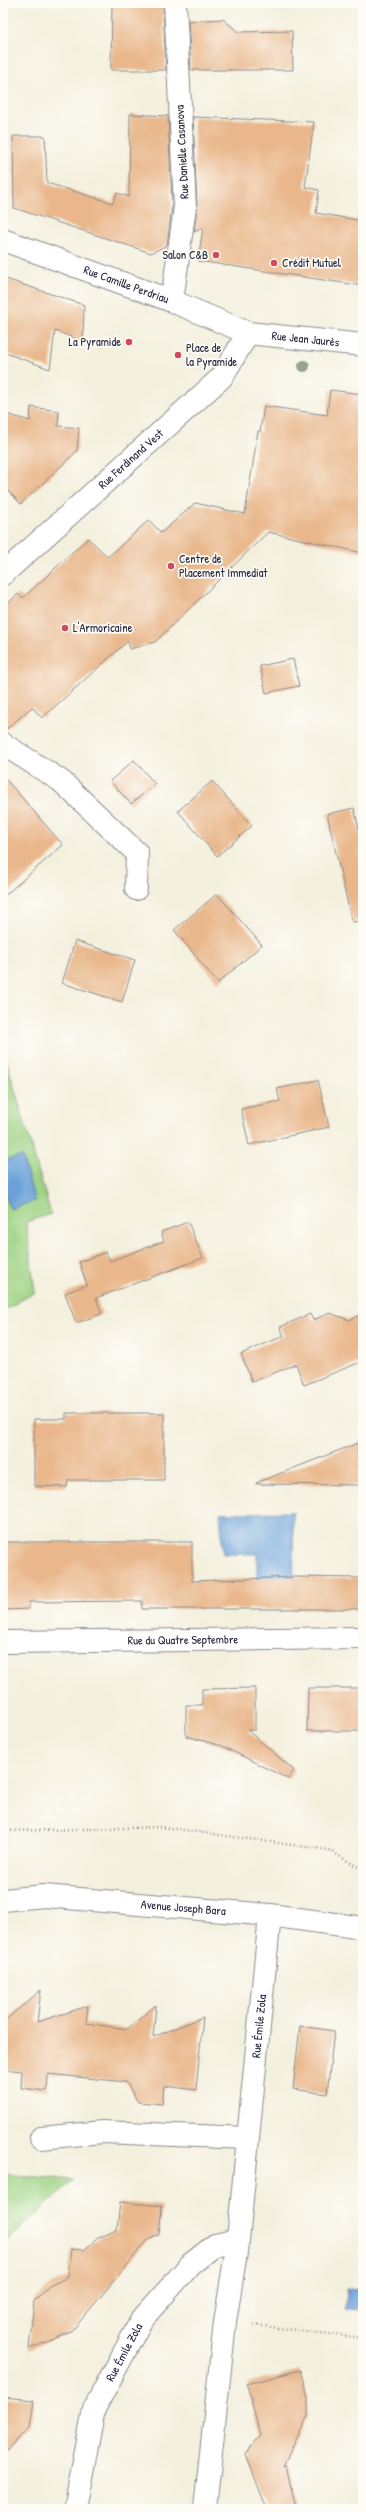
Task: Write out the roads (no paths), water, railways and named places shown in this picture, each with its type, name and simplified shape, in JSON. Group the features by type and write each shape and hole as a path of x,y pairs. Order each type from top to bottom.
{"street":[{"name":"Rue Danielle Casanova","path":"172,301 185,207 175,3"},
{"name":"Rue Camille Perdriau","path":"3,240 172,301 248,334"},
{"name":"Rue Jean Jaurès","path":"248,334 363,345"},
{"name":"Rue Ferdinand Vest","path":"3,574 222,377 248,334"},
{"path":"3,744 61,781 137,853 136,889"},
{"name":"Rue du Quatre Septembre","path":"3,1642 363,1638"},
{"name":"Avenue Joseph Bara","path":"3,1900 44,1896 270,1915 363,1928"},
{"name":"Rue Émile Zola","path":"206,2509 225,2322 238,2240 270,1915"},
{"path":"41,2138 102,2132 248,2138"},
{"name":"Rue Émile Zola","path":"74,2509 94,2408 142,2319 190,2264 215,2245 238,2240"}],"water":[{"path":"22,1156 35,1201 10,1209 3,1186 3,1161"},
{"path":"293,1512 294,1592 257,1591 257,1554 223,1554 220,1513"},
{"path":"347,2289 363,2290 363,2310 346,2309"}],"place":[{"name":"Salon C&B","path":"216,255"},
{"name":"Crédit Mutuel","path":"274,263"},
{"name":"La Pyramide","path":"129,342"},
{"name":"Place de la Pyramide","path":"178,355"},
{"name":"Centre de Placement Immediat","path":"171,566"},
{"name":"L'Armoricaine","path":"65,628"}]}
